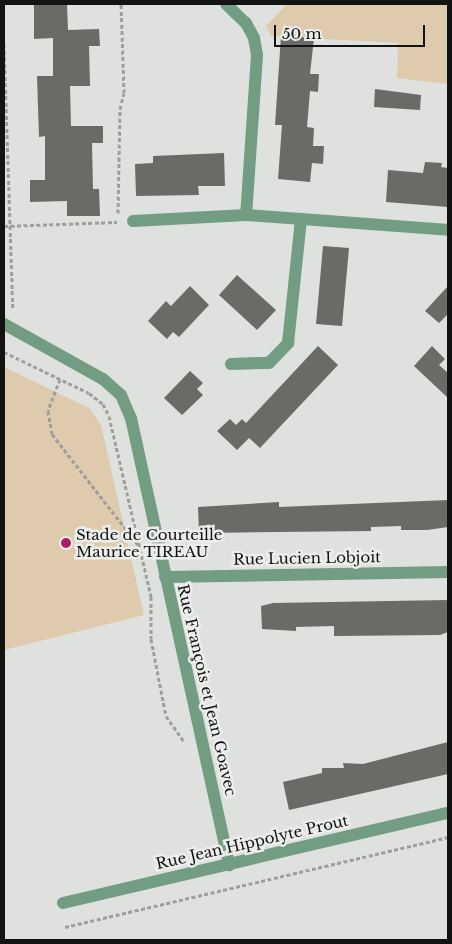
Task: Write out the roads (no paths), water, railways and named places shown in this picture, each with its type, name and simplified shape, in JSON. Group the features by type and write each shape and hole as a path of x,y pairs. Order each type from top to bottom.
{"street":[{"path":"226,4 246,23 254,38 257,55 246,215"},
{"path":"133,221 246,215 448,230"},
{"path":"231,364 269,363 288,343 301,219"},
{"name":"Rue François et Jean Goavec","path":"4,324 103,379 121,395 132,418 165,577 230,864"},
{"name":"Rue Lucien Lobjoit","path":"165,577 448,572"},
{"name":"Rue Jean Hippolyte Prout","path":"63,903 448,813"}],"place":[{"name":"Stade de Courteille Maurice TIREAU","path":"66,543"}]}
